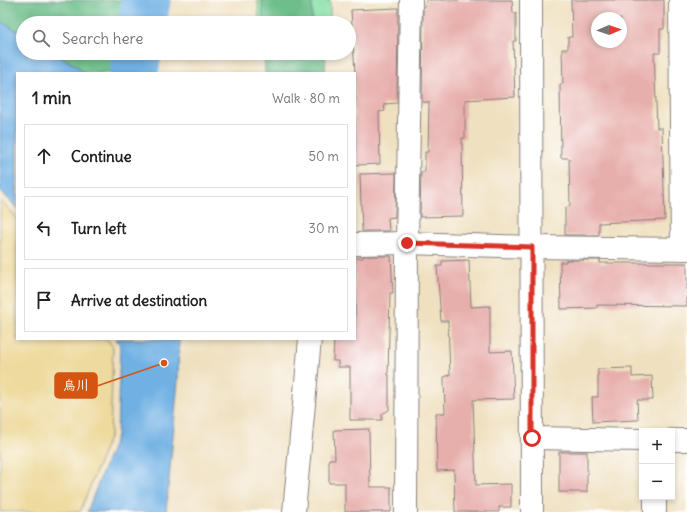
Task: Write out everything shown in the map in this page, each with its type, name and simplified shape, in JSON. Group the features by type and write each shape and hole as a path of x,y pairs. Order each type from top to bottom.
{"street":[{"path":"406,512 407,243 411,0"},
{"path":"531,0 532,512"},
{"path":"356,244 407,243 532,247 685,249 680,0"},
{"path":"294,512 310,340"},
{"path":"532,438 639,440"},
{"path":"675,440 687,440"}],"green space":[{"path":"0,0 140,0 138,16 16,16 16,30 0,21"},
{"path":"258,0 330,0 330,16 259,16"},
{"path":"262,0 312,0 312,16 263,16"},
{"path":"66,60 132,60 131,72 82,72 79,68"},
{"path":"264,60 326,60 325,72 265,72"}],"sand":[{"path":"0,200 16,217 16,340 108,340 113,347 110,435 80,512 0,512"}],"water":[{"path":"0,21 16,30 16,60 66,60 79,68 82,72 16,72 16,207 0,190"},
{"path":"117,340 179,340 178,381 166,512 87,512 117,435 120,345"}],"building":[{"path":"426,0 512,0 513,13 516,13 516,41 513,41 515,97 465,100 465,138 462,138 463,216 420,217 421,172 425,172 425,152 428,152 429,102 422,102 423,7 425,7"},
{"path":"571,0 664,0 664,29 660,29 660,53 654,53 657,128 662,128 665,220 599,223 599,235 565,235 565,209 570,205 569,158 561,158 560,84 563,84 562,49 568,49 568,37 572,37"},
{"path":"398,8 397,103 384,104 385,111 379,112 380,164 356,165 356,72 354,60 356,60 356,16 351,16 351,10"},
{"path":"396,173 395,217 388,218 389,231 362,231 360,174"},
{"path":"363,256 391,256 393,293 390,293 388,375 389,410 382,414 382,420 350,420 350,367 338,367 338,361 333,361 334,340 356,340 356,258 363,258"},
{"path":"469,260 471,307 490,306 490,352 512,351 514,399 473,400 476,485 511,484 511,507 499,507 499,512 455,512 454,470 437,471 436,413 445,413 444,377 450,375 448,321 441,321 437,266 442,266 442,261"},
{"path":"566,260 600,260 600,263 687,263 687,306 597,305 597,308 561,309 560,262 566,262"},
{"path":"632,368 632,377 652,376 653,400 637,400 638,420 593,422 592,397 598,397 598,369"},
{"path":"369,429 370,487 391,487 391,512 345,512 345,483 329,483 329,459 335,459 334,430"},
{"path":"559,452 587,452 587,492 559,492"}],"waterway":[{"path":"143,16 146,0"},
{"path":"134,72 136,60"}],"place":[{"name":"烏川","path":"164,363"}],"route":[{"path":"407,243 532,247 532,438"}]}
